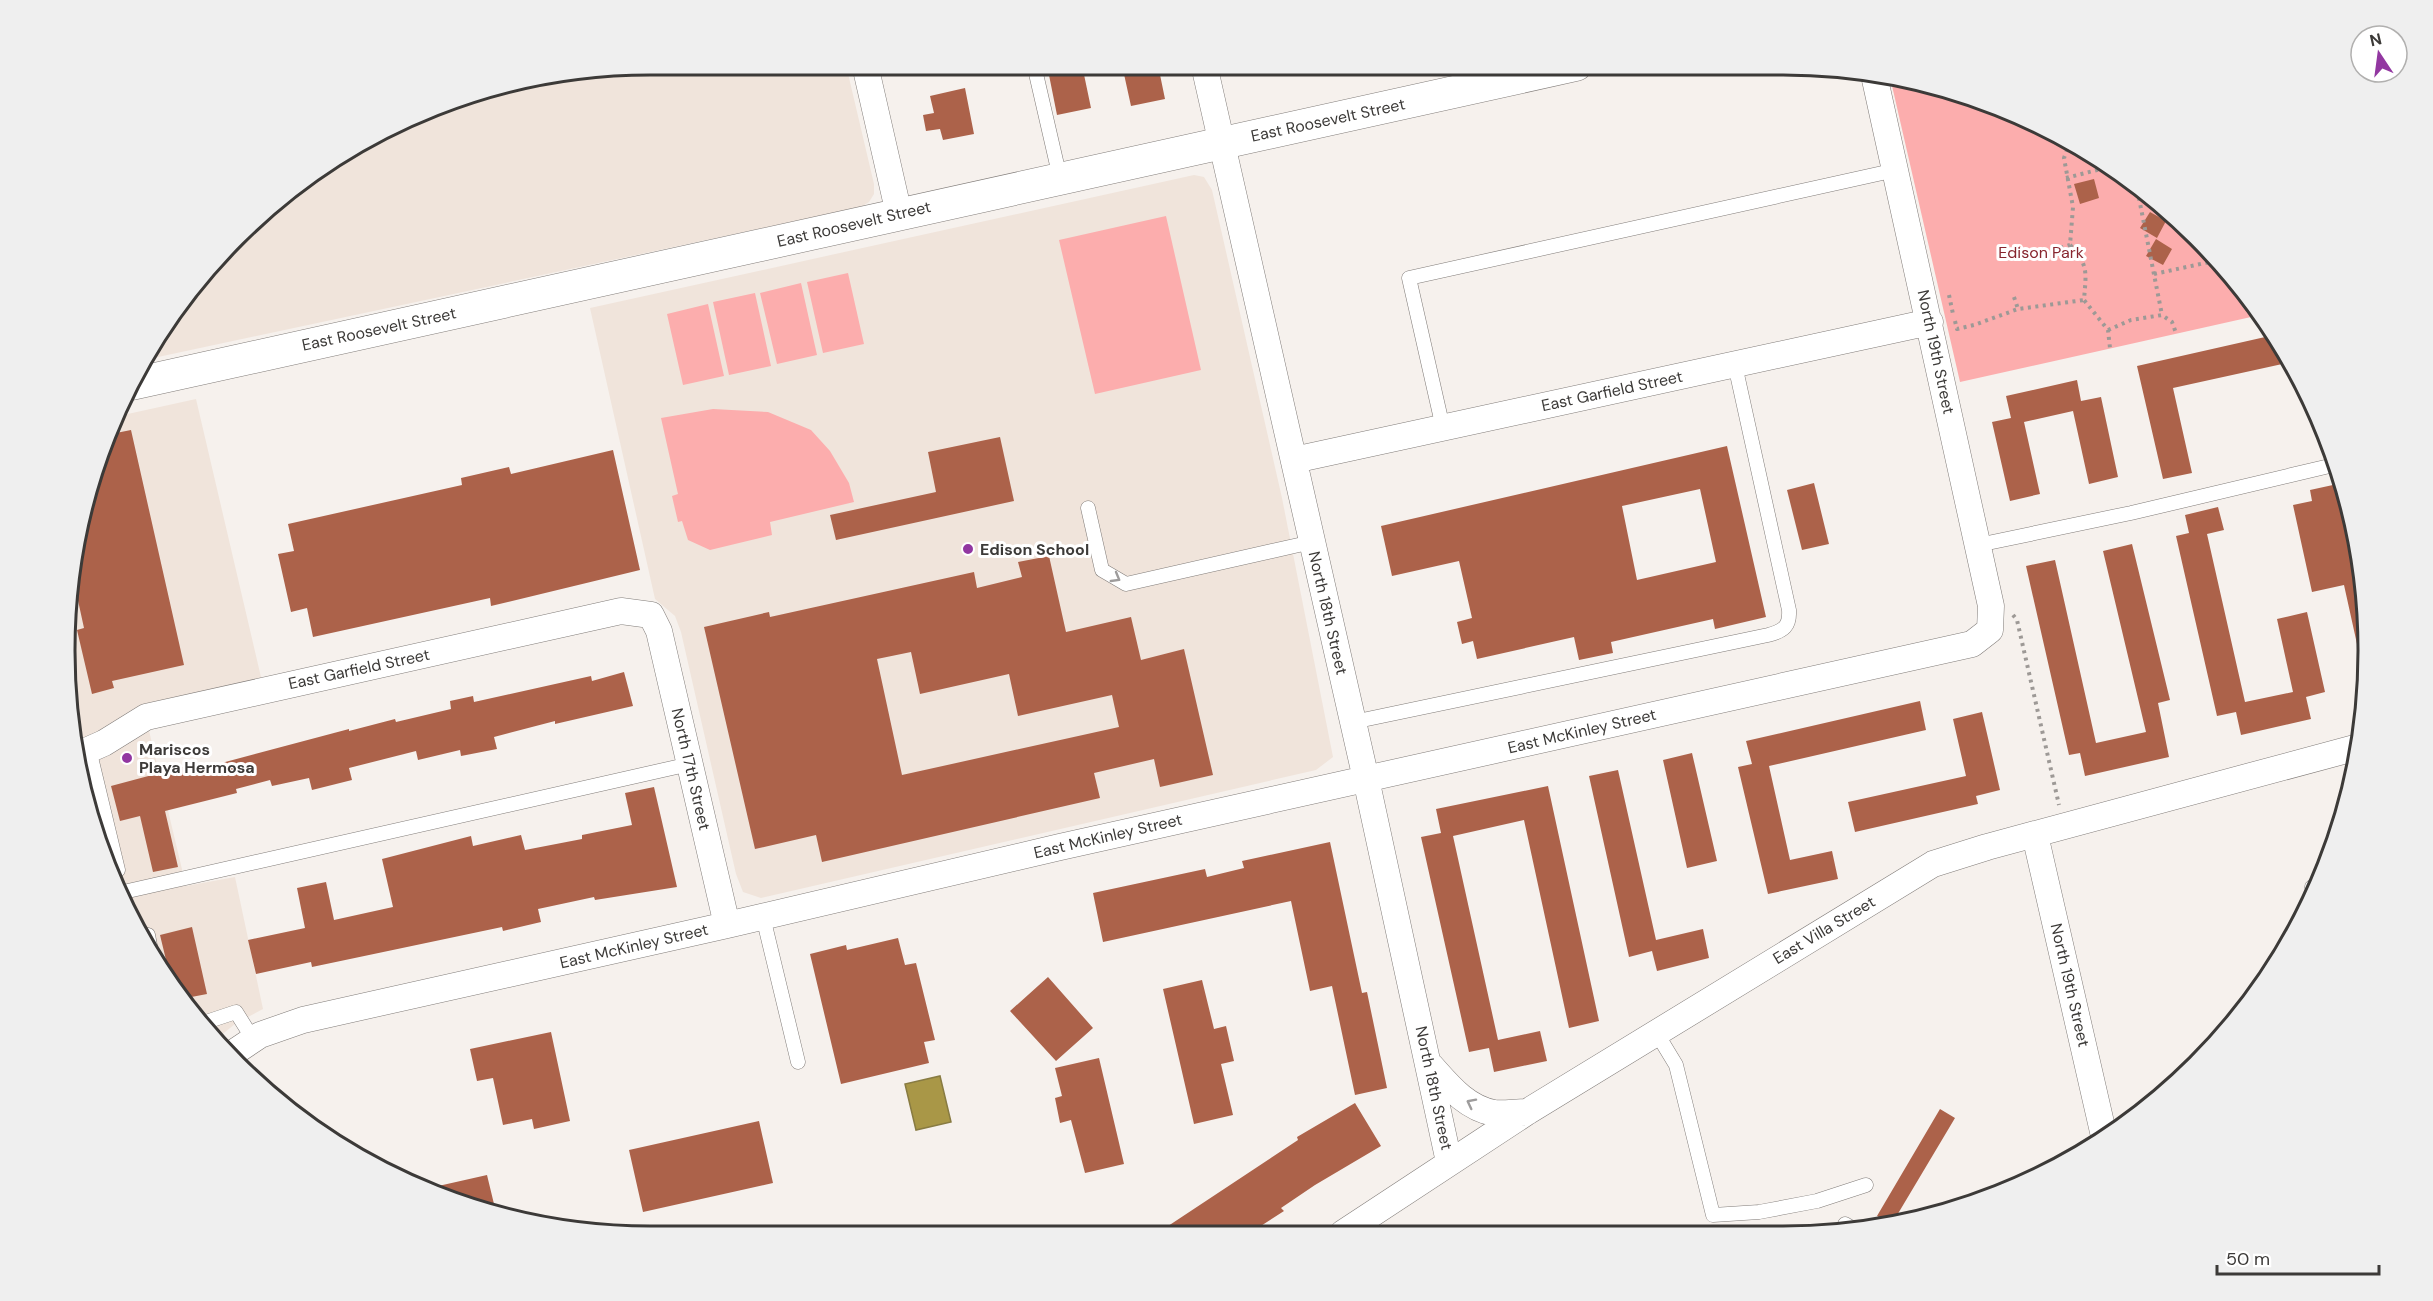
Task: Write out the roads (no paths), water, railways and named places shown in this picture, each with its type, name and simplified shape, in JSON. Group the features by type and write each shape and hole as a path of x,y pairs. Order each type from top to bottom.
{"street":[{"path":"867,75 899,214"},
{"name":"North 18th Street","path":"1206,75 1366,779 1449,1162"},
{"name":"East Roosevelt Street","path":"142,382 1060,177 1535,75"},
{"name":"North 19th Street","path":"1876,83 1991,606 1990,630"},
{"name":"East Garfield Street","path":"1294,460 1930,322"},
{"name":"East Garfield Street","path":"84,751 146,717 621,611 651,615"},
{"name":"North 17th Street","path":"651,615 659,631 727,925"},
{"name":"East McKinley Street","path":"237,1050 260,1035 303,1020 763,917 1060,846 1972,644 1990,630"},
{"name":"East Villa Street","path":"1353,1226 1527,1112 1933,864 2349,749"},
{"name":"North 19th Street","path":"2035,835 2102,1129"},
{"path":"1429,1064 1453,1091 1472,1104 1493,1113 1527,1112"}],"lane":[{"path":"1036,75 1060,177"},
{"path":"1443,428 1409,278 1896,170"},
{"path":"1353,722 1768,634 1781,631 1786,627 1790,622 1789,610 1735,364"},
{"path":"1978,545 2131,513 2327,467"},
{"path":"1088,508 1102,570 1126,584 1312,542"},
{"path":"86,761 115,860"},
{"path":"128,891 690,764"},
{"path":"763,917 798,1062"},
{"path":"210,1021 236,1012 253,1039"},
{"path":"1656,1032 1676,1065 1713,1215 1759,1212 1817,1202 1866,1185"}],"place":[{"name":"Edison School","path":"968,549"},
{"name":"Mariscos Playa Hermosa","path":"127,758"}],"park label":[{"name":"Edison Park","path":"2041,252"}]}
